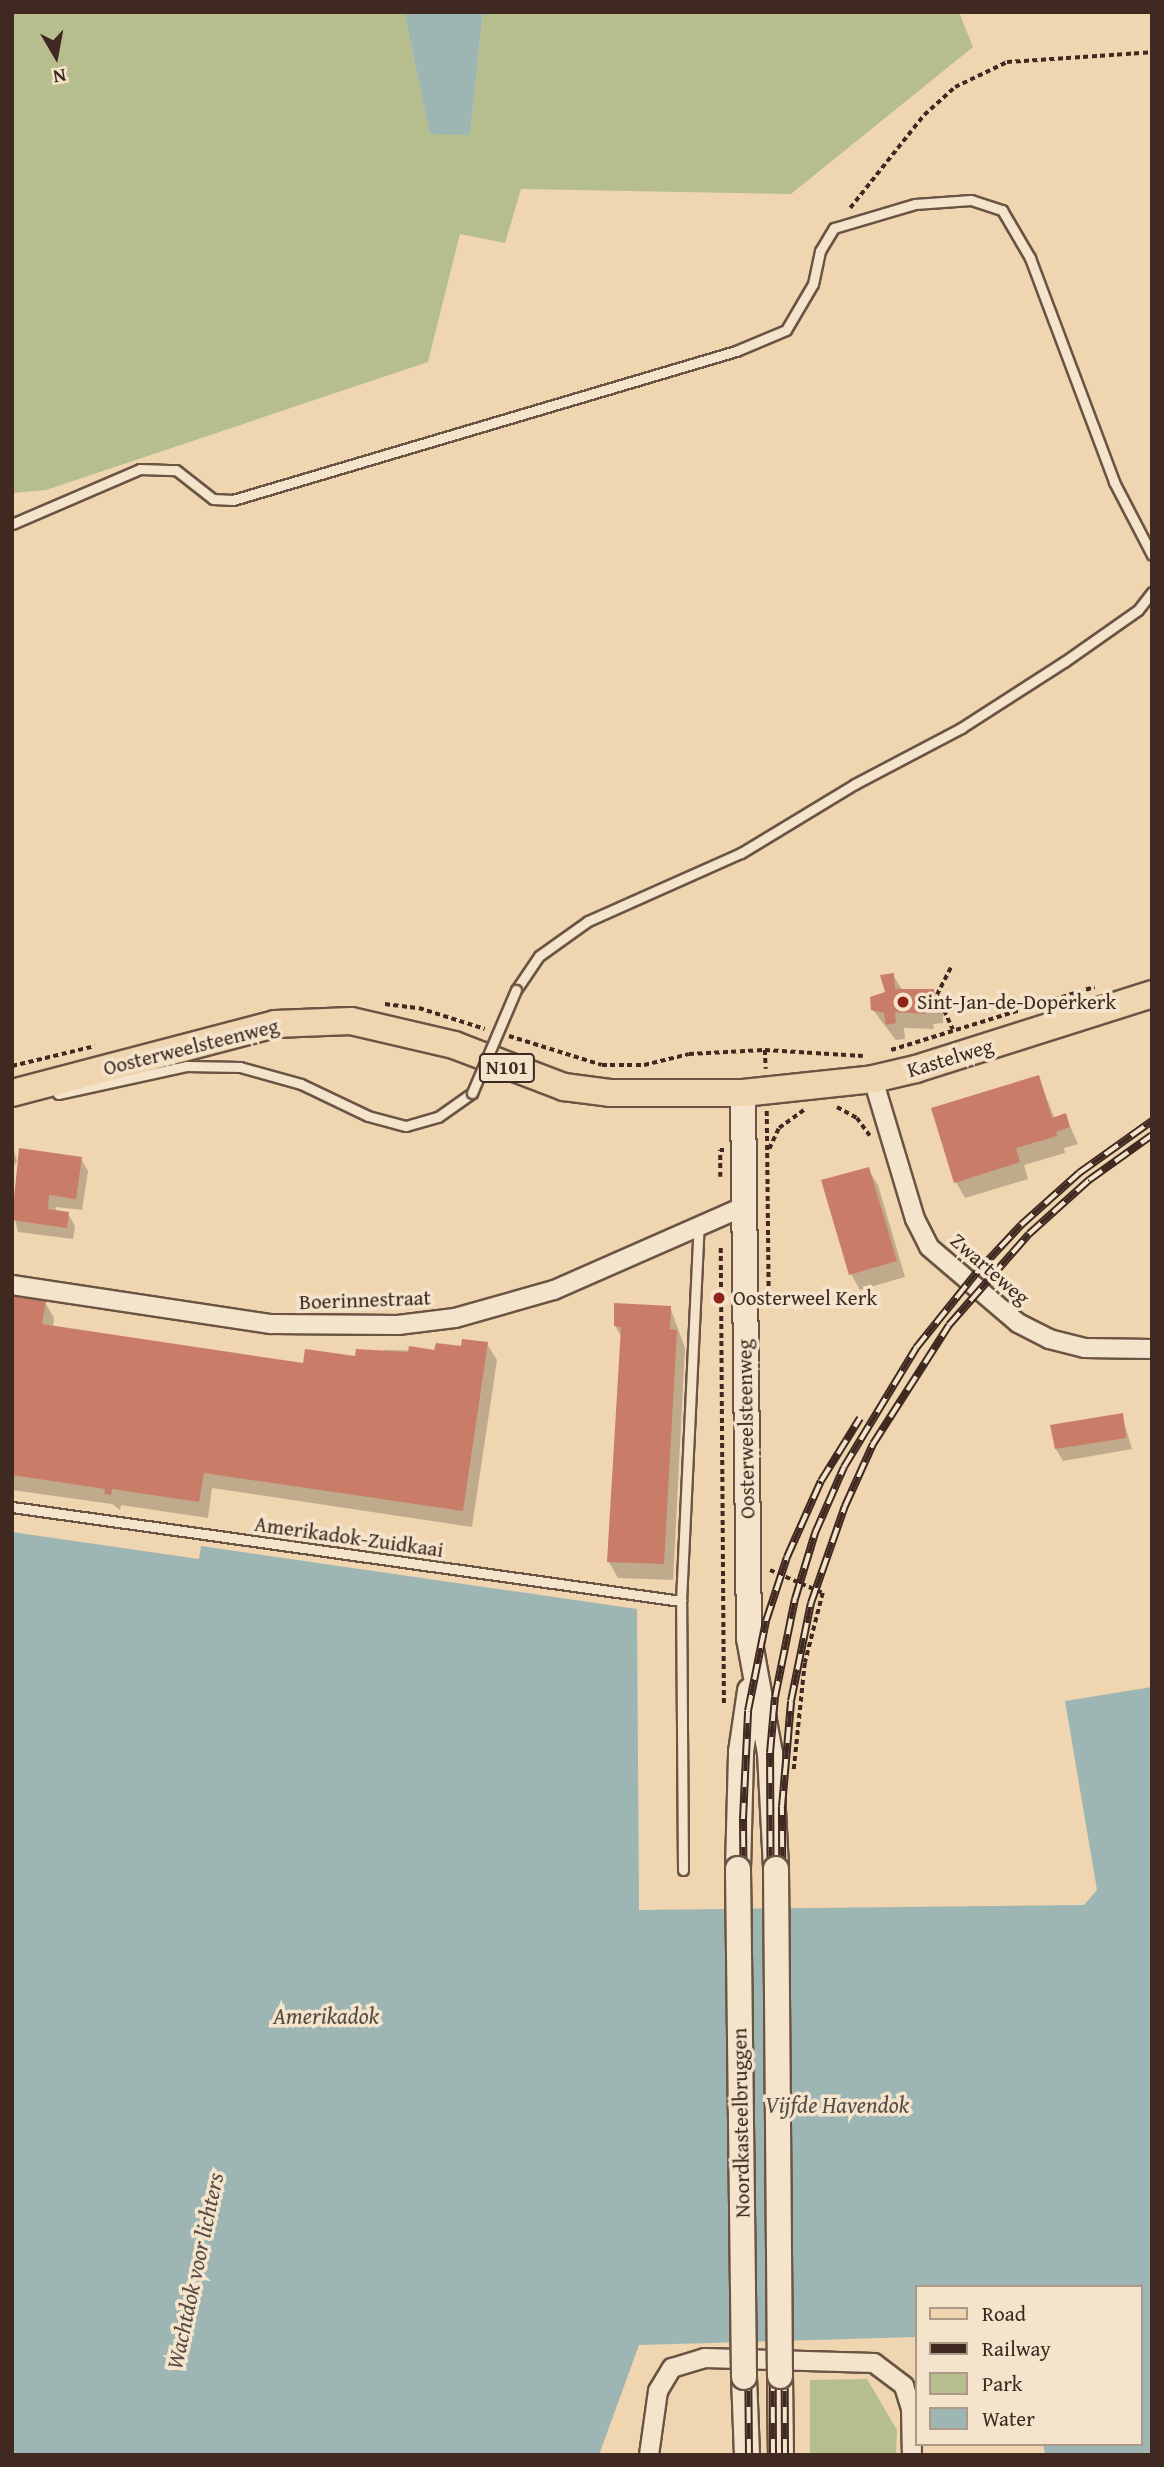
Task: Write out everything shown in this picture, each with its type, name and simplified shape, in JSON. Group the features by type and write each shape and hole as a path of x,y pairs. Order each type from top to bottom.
{"main road":[{"name":"Kastelweg","path":"743,1093 872,1068 1152,995"},
{"name":"Oosterweelsteenweg","path":"12,1093 275,1024 351,1021 454,1045 564,1087 610,1093 743,1093 732,1212 753,1676 770,1753 776,1868"},
{"name":"Oosterweelsteenweg","path":"738,1869 741,1752 753,1676"},
{"name":"Noordkasteelbruggen","path":"776,1868 781,2455"},
{"name":"Noordkasteelbruggen","path":"738,1869 747,2455"}],"street":[{"name":"Zwarteweg","path":"872,1068 915,1219 929,1247 1018,1323 1049,1339 1084,1348 1152,1349"},
{"name":"Boerinnestraat","path":"12,1285 271,1324 398,1325 456,1318 541,1294 732,1212"},
{"path":"649,2455 658,2391 672,2368 705,2358 874,2363 904,2386 911,2409 912,2455"}],"lane":[{"path":"12,524 140,469 176,470 213,499 233,500 736,351 786,330 813,284 821,251 834,229 915,204 971,200 1002,210 1030,258 1114,482 1152,555"},
{"path":"12,1104 186,1066 240,1067 301,1084 368,1116 406,1126 438,1117 471,1093 516,990 539,956 588,921 741,853 855,784 961,728 1127,617 1152,592"},
{"path":"682,1870 681,1601 699,1224"},
{"name":"Amerikadok-Zuidkaai","path":"12,1507 681,1601"}],"path":[{"path":"834,229 924,115 955,87 1007,62 1152,52"},
{"path":"951,968 937,995 953,1030"},
{"path":"883,1052 1099,985"},
{"path":"765,1050 872,1068"},
{"path":"827,1108 838,1107 857,1118 873,1140"},
{"path":"768,1151 779,1129 805,1109 816,1108"},
{"path":"720,1150 732,1212 723,1555"},
{"path":"770,1561 770,1570 823,1593 805,1663 794,1777"}],"green space":[{"path":"12,12 404,12 430,133 470,134 483,12 959,12 973,47 791,194 521,189 505,243 460,234 428,362 46,490 12,493"},
{"path":"867,2379 897,2430 896,2455 810,2455 810,2380"}],"water":[{"path":"404,12 483,12 470,135 430,134"},
{"name":"Amerikadok","path":"12,1532 199,1559 201,1546 637,1609 639,1910 1084,1905 1097,1890 1065,1701 1152,1687 1152,2455 1045,2455 1043,2446 1143,2446 1143,2285 916,2285 916,2337 639,2345 599,2455 12,2455"}],"building":[{"name":"Sint-Jan-de-Doperkerk","path":"894,973 895,989 934,989 935,1007 925,1008 926,1014 895,1012 896,1023 886,1025 884,1013 871,1010 870,997 885,992 880,975"},
{"path":"1039,1075 1052,1118 1066,1113 1070,1127 1056,1132 1057,1136 1016,1148 1020,1162 954,1183 931,1108"},
{"path":"19,1148 82,1157 76,1199 49,1195 48,1209 69,1212 67,1228 12,1220"},
{"path":"869,1167 897,1261 849,1275 821,1180"},
{"path":"12,1296 46,1301 42,1324 303,1363 305,1349 355,1356 356,1349 408,1352 409,1346 434,1350 436,1343 461,1346 462,1339 488,1342 463,1511 204,1473 199,1502 112,1489 111,1495 104,1494 105,1489 12,1475"},
{"path":"614,1303 671,1306 670,1329 677,1330 664,1564 607,1562 621,1327 614,1326"},
{"path":"1123,1413 1126,1438 1055,1449 1050,1425"}],"railway":[{"path":"773,2455 770,1753 775,1697 795,1599 815,1533 844,1467 916,1348 978,1271 1021,1225 1079,1173 1152,1121"},
{"path":"785,2455 782,1807 791,1701 811,1603 845,1506 873,1444 949,1325 1029,1234 1089,1180 1152,1135"},
{"path":"749,2455 743,1819 748,1711 766,1621 787,1557 821,1481 860,1418"}],"place":[{"name":"Sint-Jan-de-Doperkerk","path":"903,1002"},
{"name":"Oosterweel Kerk","path":"719,1298"}],"water label":[{"name":"Vijfde Havendok","path":"837,2105"},
{"name":"Wachtdok voor lichters","path":"195,2271"}]}
